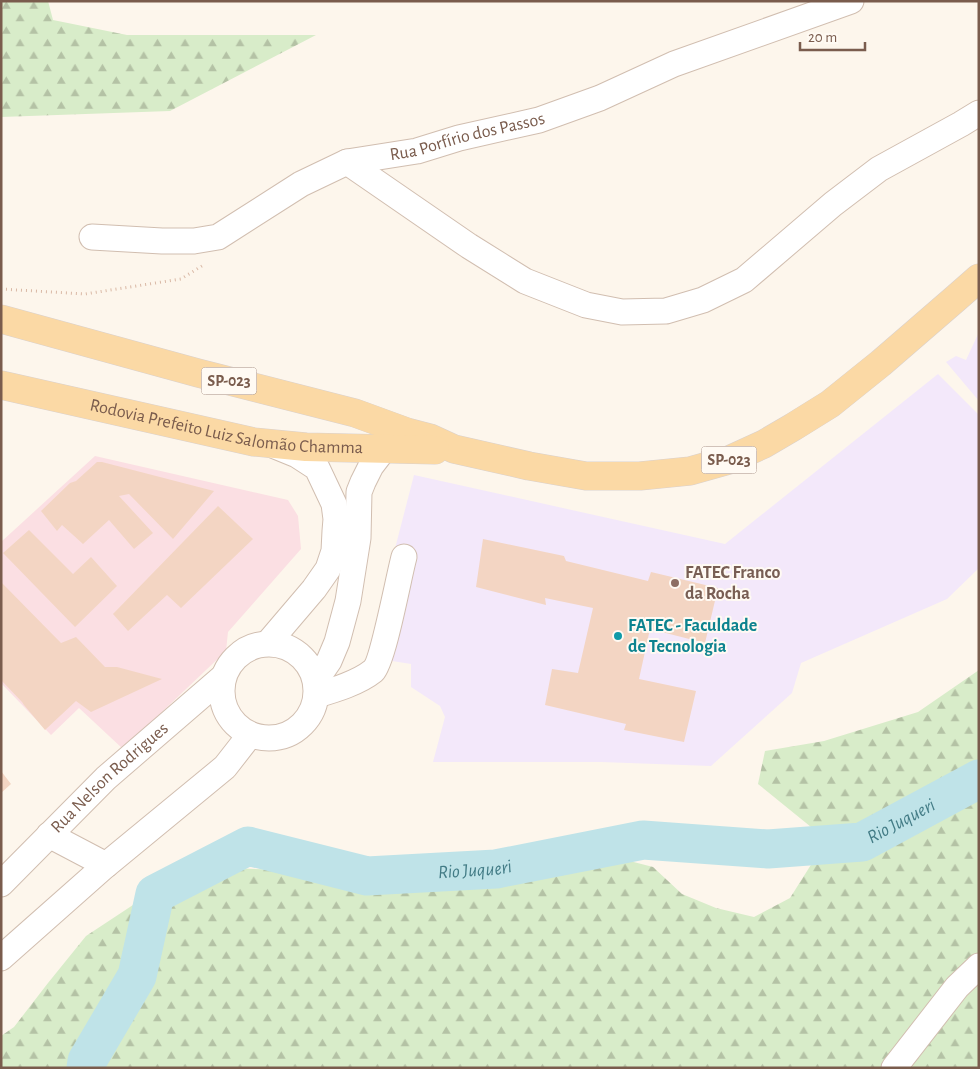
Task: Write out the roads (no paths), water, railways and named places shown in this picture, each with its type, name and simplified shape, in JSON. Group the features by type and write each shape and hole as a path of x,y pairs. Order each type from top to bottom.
{"main road":[{"name":"Rodovia Prefeito Luiz Salomão Chamma","path":"1,319 198,373 355,413 454,448 529,466 586,476 640,476 690,471 729,460 764,444 830,404 979,280"},
{"name":"Rodovia Prefeito Luiz Salomão Chamma","path":"1,385 254,442 306,448 432,450 454,448"}],"street":[{"name":"Rua Porfírio dos Passos","path":"92,237 194,241 218,237 301,184 347,162 418,151 459,138 539,120 600,98 674,64 845,2"},
{"path":"347,162 469,246 525,281 586,305 622,312 666,311 704,300 744,280 833,204 879,169 979,113"},
{"path":"268,643 314,589 328,569 334,551 336,520 334,504 317,468 297,455 270,444"},
{"path":"316,688 310,666 299,654 285,646 268,643 254,645 238,654 226,668 221,683 221,699 227,714 237,726 250,735 266,738 280,737 294,731 305,722 313,710 316,688 337,642 348,600 358,538 359,492 371,466 384,448"},
{"path":"316,688 350,684 374,670 382,649 404,557"},
{"name":"Rua Nelson Rodrigues","path":"1,884 106,778 223,676"},
{"path":"1,958 106,865 225,767 250,735"},
{"path":"49,835 106,865"},
{"path":"894,1068 957,987 975,979"}],"waterway":[{"name":"Rio Juqueri","path":"86,1068 87,1061 137,976 155,894 248,846 367,876 496,869 643,840 768,849 862,842 979,779"}],"place":[{"name":"FATEC Franco da Rocha","path":"675,583"},
{"name":"FATEC - Faculdade de Tecnologia","path":"618,636"}]}
